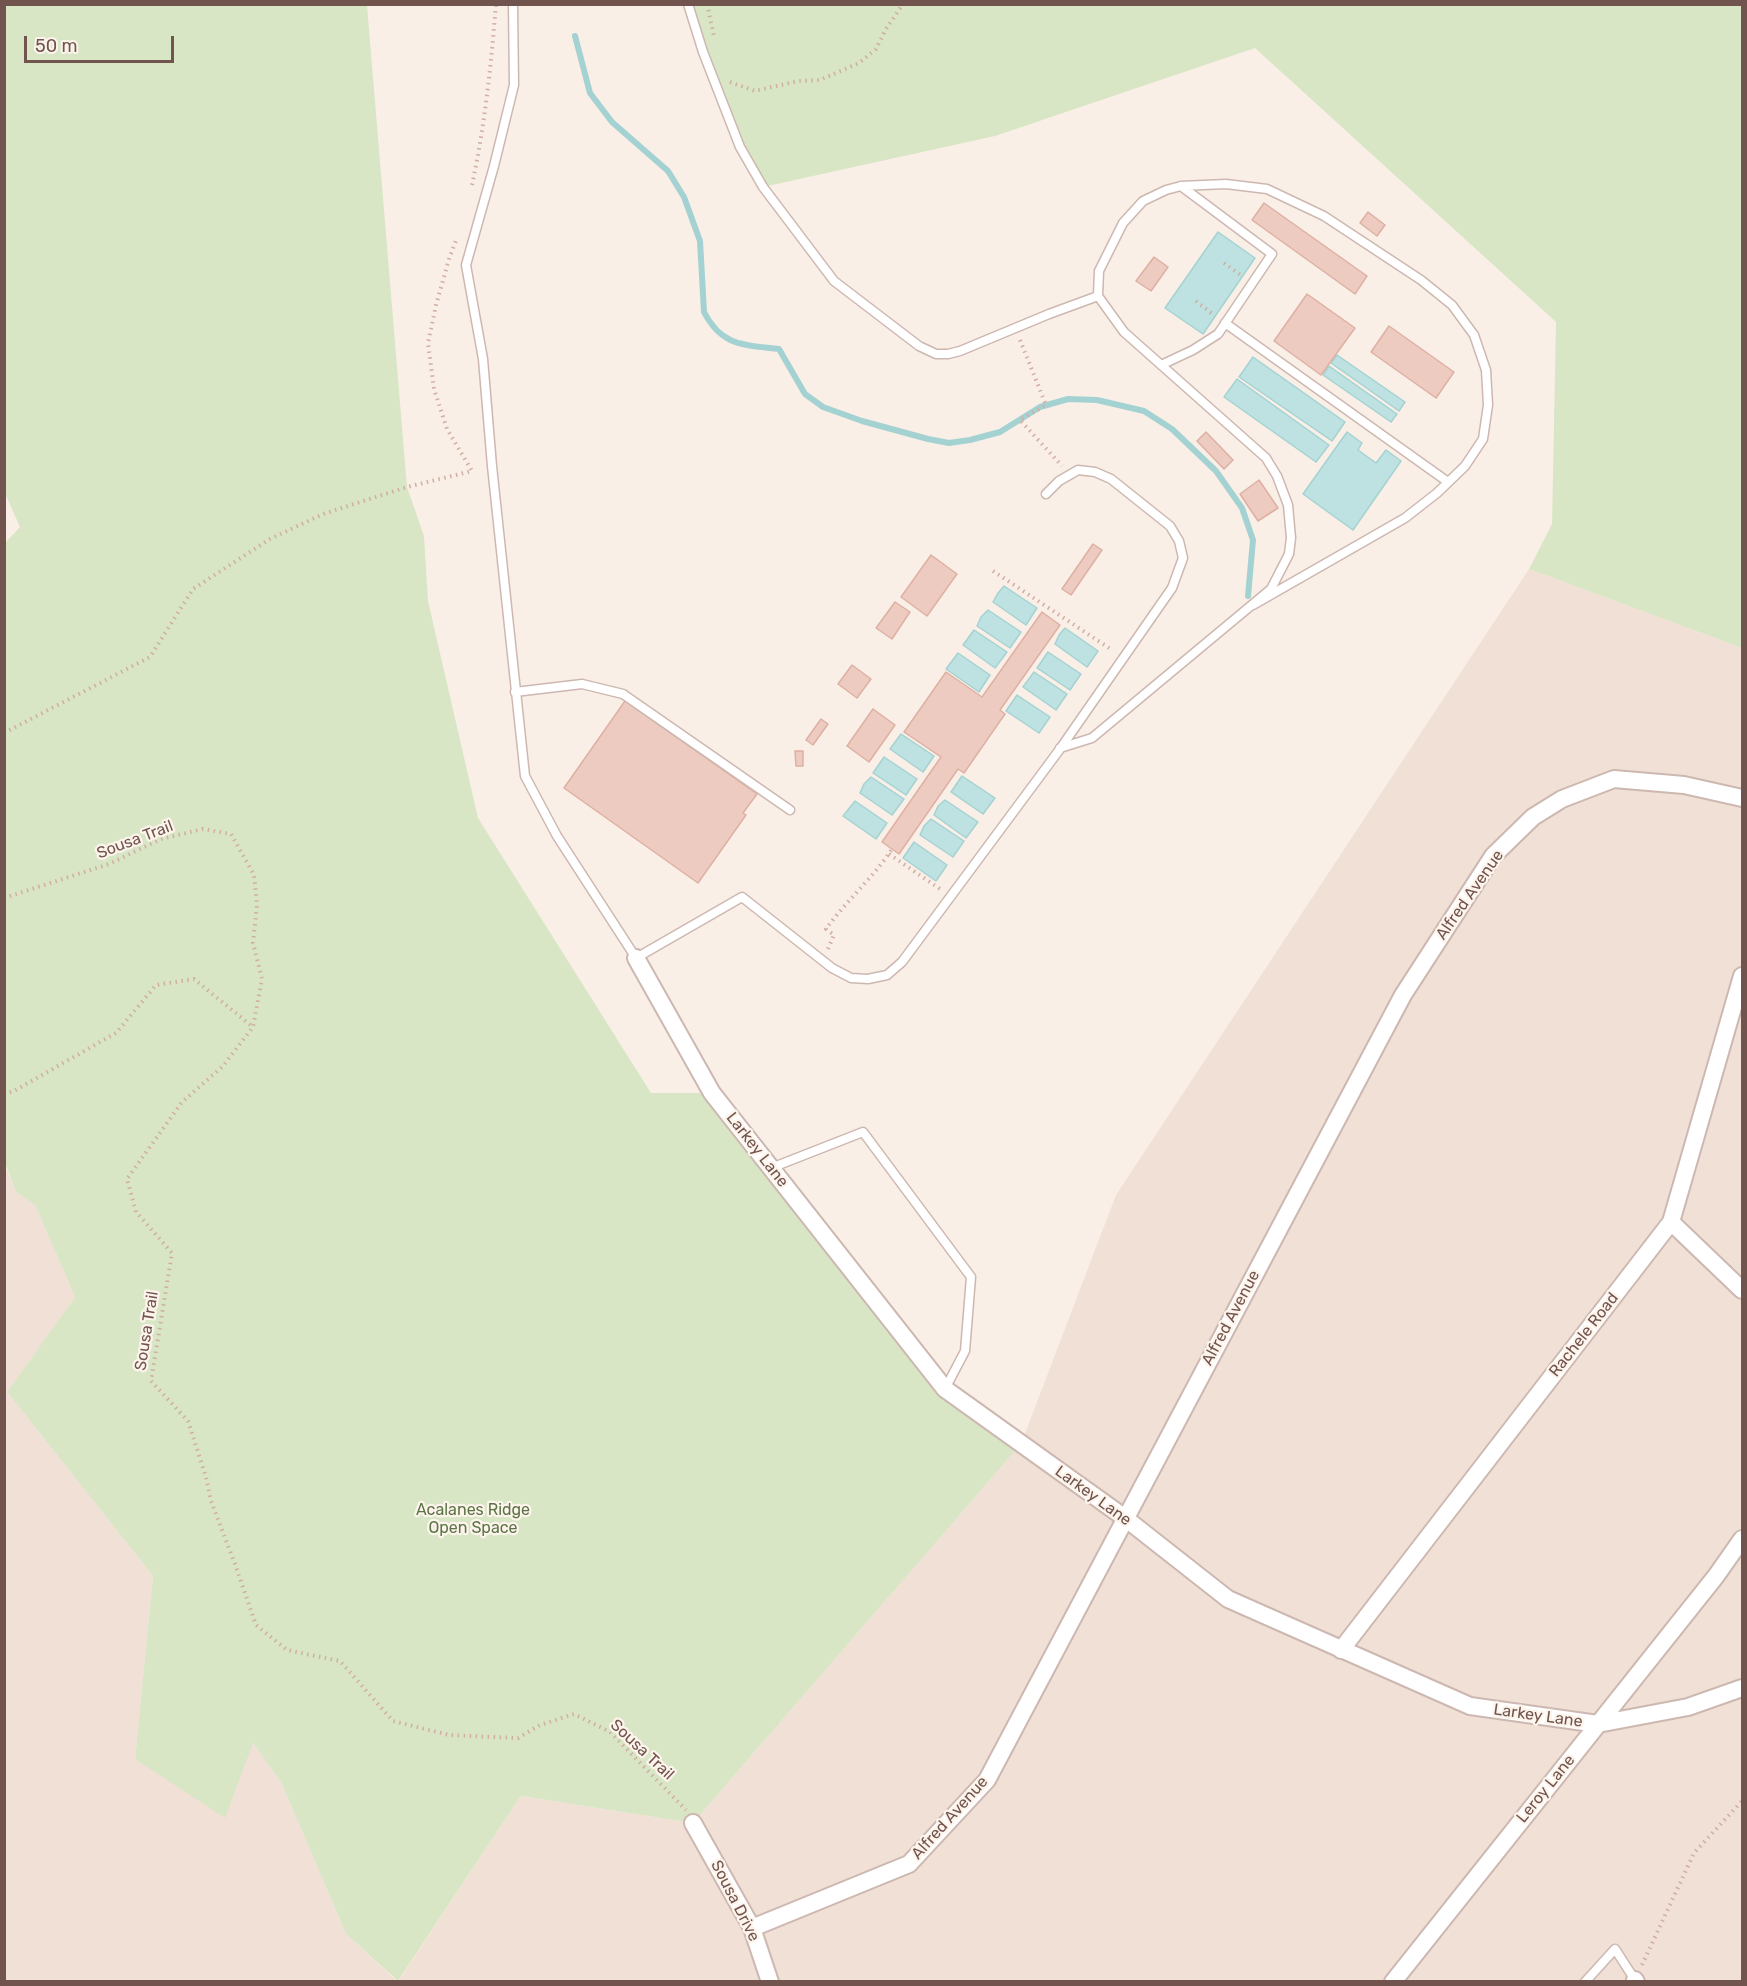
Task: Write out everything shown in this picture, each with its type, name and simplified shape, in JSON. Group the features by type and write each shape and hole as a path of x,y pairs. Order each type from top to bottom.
{"street":[{"name":"Alfred Avenue","path":"752,1928 909,1864 987,1780 1403,995 1493,856 1533,816 1562,799 1614,779 1684,785 1743,798"},
{"name":"Larkey Lane","path":"636,958 712,1093 945,1389 1125,1518 1228,1599 1470,1706 1598,1724 1688,1707 1743,1688"},
{"name":"Rachele Road","path":"1341,1650 1671,1222 1743,976"},
{"path":"1671,1222 1743,1290"},
{"name":"Leroy Lane","path":"1393,1982 1743,1539"},
{"name":"Sousa Drive","path":"693,1823 752,1928 770,1982"}],"lane":[{"path":"513,4 514,85 466,265 483,359 525,776 557,836 636,958 742,897 823,961 851,978 868,979 887,975 902,962 1060,749 1172,588 1183,558 1179,541 1170,526 1111,479 1095,472 1078,470 1059,481 1046,494"},
{"path":"688,4 703,52 740,147 763,187 834,280 919,346 936,354 960,351 1098,296"},
{"path":"1060,749 1092,738 1253,605 1271,589 1289,554 1291,538 1288,505 1277,476 1266,458 1124,332 1098,296 1099,271 1123,223 1143,201 1181,186 1226,184 1267,189 1324,216 1421,280 1452,305 1474,336 1486,370 1488,405 1483,439 1465,466 1405,518 1253,605"},
{"path":"1161,365 1193,350 1218,334 1272,254 1181,186"},
{"path":"1225,323 1448,482"},
{"path":"515,692 582,684 623,694 790,810"},
{"path":"771,1168 863,1132 971,1277 965,1351 945,1389"},
{"path":"1585,1982 1615,1949 1636,1981"}],"path":[{"path":"707,4 715,38"},
{"path":"725,76 729,81 755,91 798,81 820,80 859,63 876,48 903,4"},
{"path":"1224,263 1253,283"},
{"path":"1196,301 1225,323"},
{"path":"1015,328 1046,405 1020,420 1070,475"},
{"path":"4,733 150,657 194,589 270,539 323,514 472,471"},
{"path":"993,571 1124,657"},
{"name":"Sousa Trail","path":"4,898 109,864 161,839 203,829 231,834 254,875 257,905 253,943 262,979 253,1027 223,1066 182,1102 127,1179 136,1212 172,1253 151,1381 188,1421 206,1477 211,1501 256,1624 288,1650 340,1660 393,1721 449,1735 518,1738 540,1725 574,1714 610,1732 691,1815 693,1823"},
{"path":"823,961 834,935 826,929 877,871 892,849"},
{"path":"889,854 951,896"},
{"path":"4,1094 14,1091 116,1034 156,985 194,978 253,1027"},
{"path":"1636,1981 1694,1854 1743,1801"}],"shaded area":[{"path":"1529,569 1742,648 1742,1981 398,1982 521,1796 693,1823 1021,1444 1116,1195"},
{"path":"4,1163 16,1192 35,1205 75,1297 7,1392 153,1576 135,1759 253,1743 281,1782 346,1934 397,1981 5,1981"}],"green space":[{"name":"Acalanes Ridge Open Space","path":"5,5 367,5 407,487 424,536 428,601 478,818 651,1093 712,1093 945,1389 1021,1444 693,1823 521,1796 398,1981 346,1934 281,1782 253,1743 225,1818 135,1759 153,1576 7,1392 75,1297 35,1205 16,1192 5,1163 4,544 20,527 4,491"},
{"path":"688,5 1742,5 1742,648 1529,569 1552,524 1556,322 1255,48 995,136 763,187 740,147"}],"water":[{"path":"1218,232 1255,258 1203,334 1165,308"},
{"path":"1337,355 1405,402 1399,411 1331,363"},
{"path":"1253,357 1345,422 1332,441 1239,377"},
{"path":"1329,366 1397,414 1391,422 1323,375"},
{"path":"1237,379 1329,445 1316,462 1224,397"},
{"path":"1347,432 1362,443 1358,450 1376,463 1386,450 1401,461 1353,530 1303,494"},
{"path":"1004,586 1037,608 1026,625 993,602"},
{"path":"988,610 1021,632 1010,648 977,626 981,617"},
{"path":"1065,628 1098,651 1087,667 1055,644"},
{"path":"974,630 1007,652 995,668 963,645"},
{"path":"1048,652 1081,674 1070,690 1037,668"},
{"path":"958,653 990,675 979,692 946,669"},
{"path":"1034,672 1067,694 1056,710 1023,687"},
{"path":"1017,695 1050,717 1039,733 1006,711"},
{"path":"901,734 934,756 923,772 890,749"},
{"path":"884,757 917,779 906,795 873,773"},
{"path":"962,776 995,798 983,814 951,792"},
{"path":"871,777 904,799 892,815 860,793 864,784"},
{"path":"945,800 978,822 966,838 934,815 938,806"},
{"path":"855,801 887,823 876,839 843,816"},
{"path":"931,819 964,841 953,857 920,835 924,826"},
{"path":"914,842 947,865 936,881 903,858"}],"building":[{"path":"1264,203 1367,276 1355,294 1252,220"},
{"path":"1368,212 1385,225 1377,236 1360,223"},
{"path":"1154,257 1168,267 1151,291 1136,281"},
{"path":"1307,294 1355,328 1321,375 1274,341"},
{"path":"1389,326 1454,372 1436,398 1371,352"},
{"path":"1206,432 1233,460 1224,469 1197,441"},
{"path":"1259,480 1278,508 1258,521 1240,494"},
{"path":"1093,544 1102,550 1071,595 1062,589"},
{"path":"931,555 957,574 927,616 901,597"},
{"path":"895,602 910,612 892,639 876,628"},
{"path":"1042,612 1060,625 1000,710 1005,714 964,773 958,769 899,854 882,842 941,757 904,732 946,672 982,697"},
{"path":"852,665 871,679 857,698 838,684"},
{"path":"625,701 757,794 743,813 746,815 698,883 564,788"},
{"path":"873,709 895,725 869,762 847,746"},
{"path":"821,719 828,724 813,745 806,740"},
{"path":"795,751 803,751 803,766 796,766"}],"waterway":[{"path":"575,36 590,93 612,122 668,171 684,197 700,241 704,312 719,332 745,345 779,349 805,394 823,407 862,421 949,443 1000,432 1040,407 1068,399 1097,400 1144,411 1172,429 1216,471 1242,508 1253,540 1248,596"}]}
